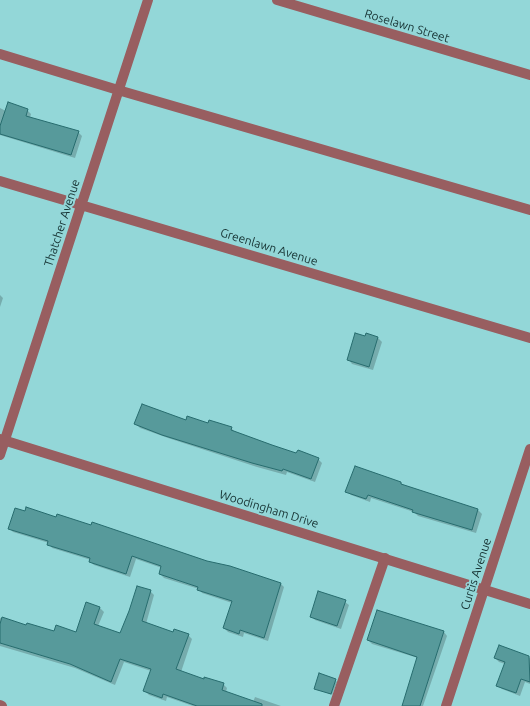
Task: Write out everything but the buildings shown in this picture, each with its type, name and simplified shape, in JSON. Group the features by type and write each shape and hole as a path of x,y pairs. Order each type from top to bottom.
{"street":[{"name":"Thatcher Avenue","path":"0,455 2,440 148,0"},
{"name":"Roselawn Street","path":"277,0 530,75"},
{"path":"0,54 530,210"},
{"name":"Greenlawn Avenue","path":"0,180 530,338"},
{"name":"Woodingham Drive","path":"2,440 530,604"},
{"name":"Curtis Avenue","path":"446,706 530,449"},
{"path":"334,706 384,558"}]}
